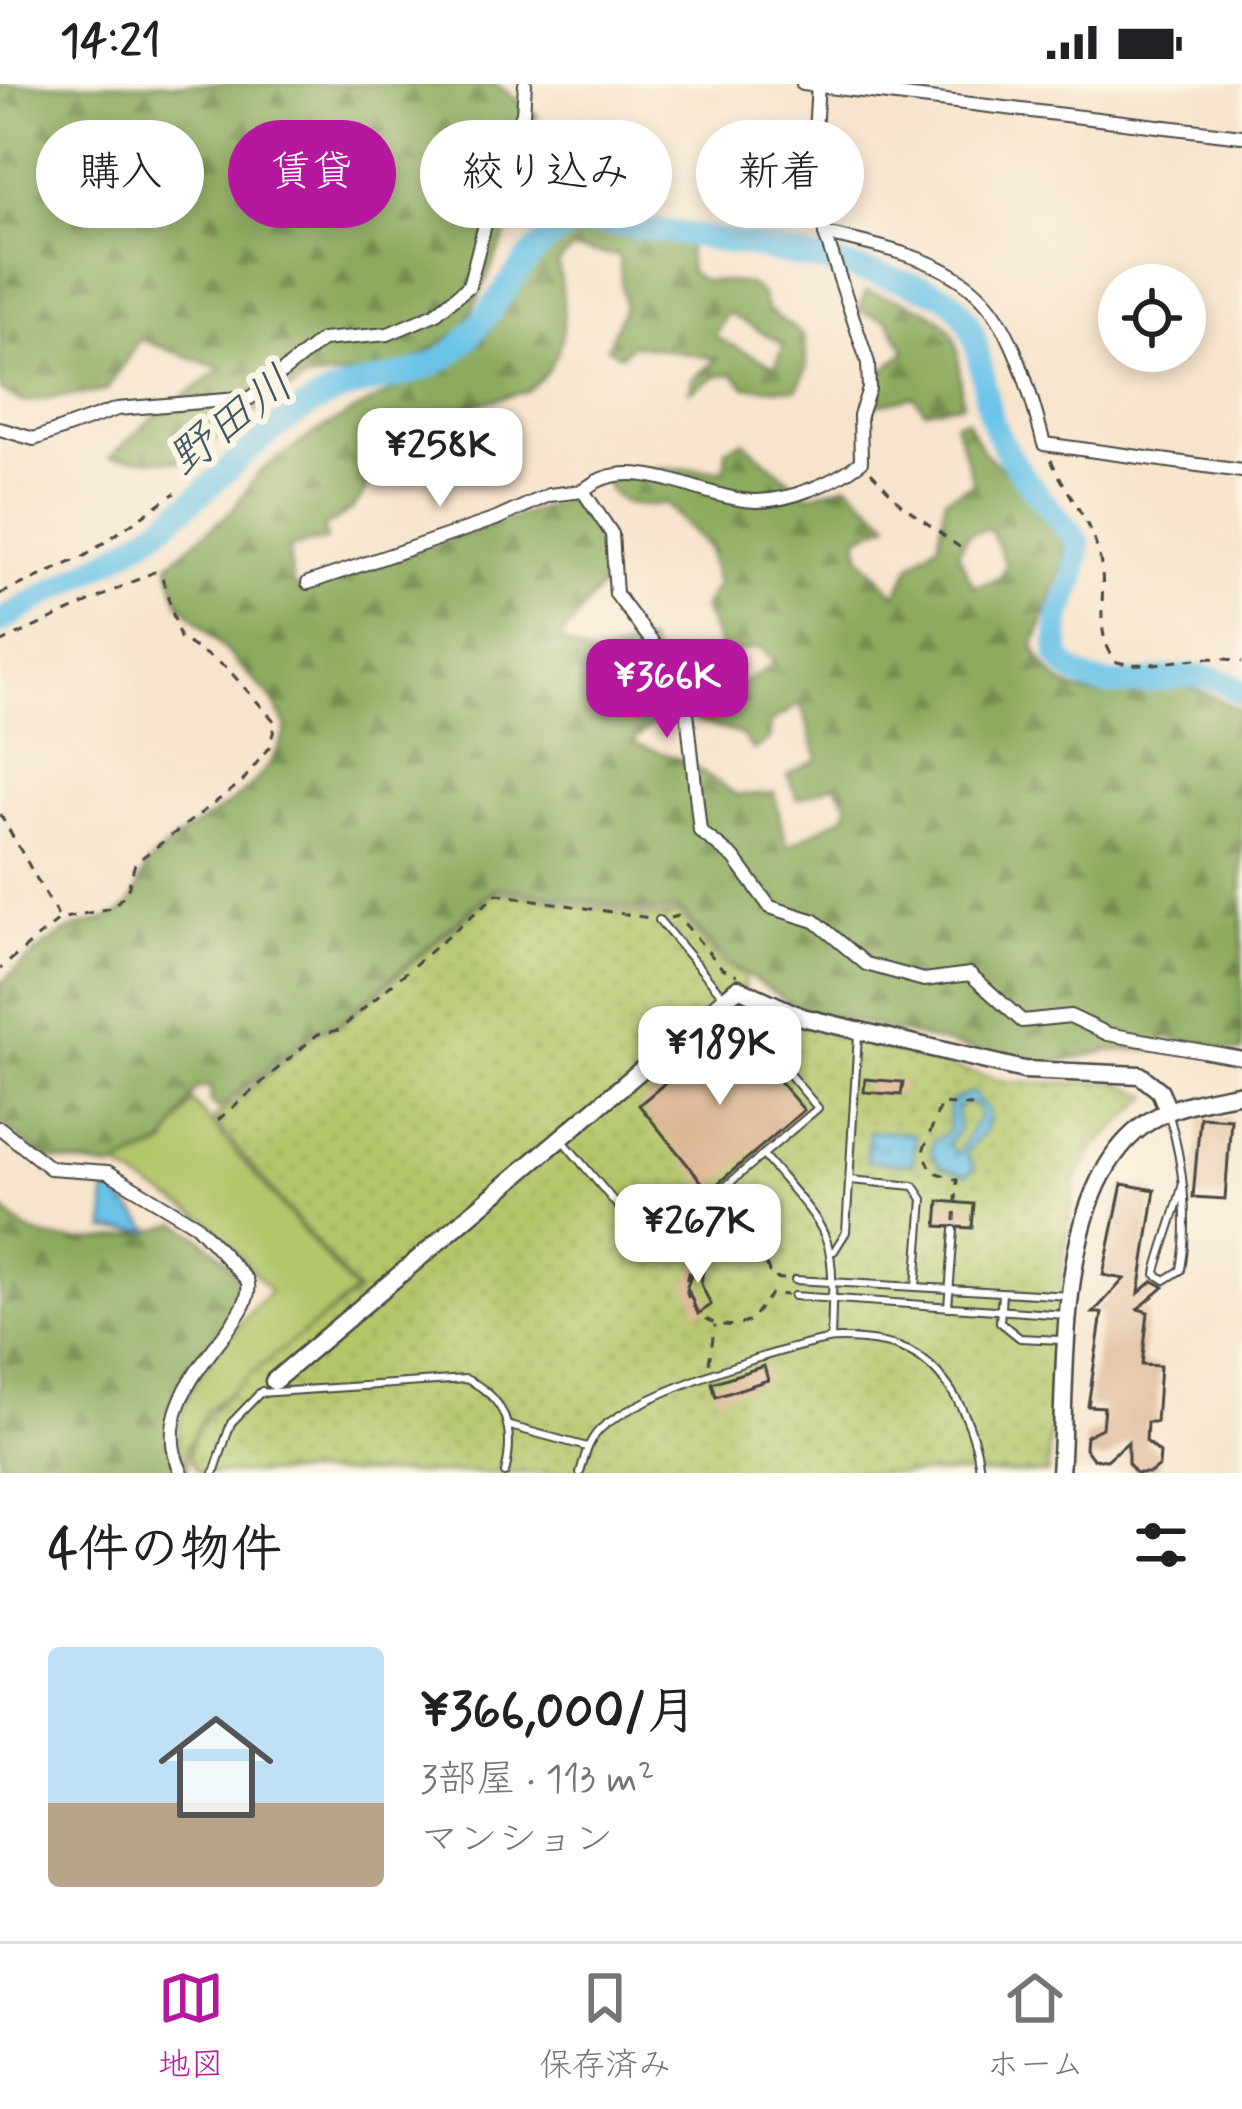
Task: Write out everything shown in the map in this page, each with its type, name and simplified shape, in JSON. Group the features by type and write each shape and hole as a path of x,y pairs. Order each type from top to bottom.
{"street":[{"path":"0,429 34,440 117,409 250,398 322,340 388,334 436,314 469,286 501,163 523,113 525,84"},
{"path":"308,583 496,520 549,495 583,491 604,477 650,476 758,501 839,480 861,462 860,415 869,389 868,363 826,240 814,165 813,85 1242,136"},
{"path":"826,240 896,249 972,288 1010,333 1044,444 1242,471"},
{"path":"583,491 612,534 616,594 684,684 700,831 734,858 770,907 815,921 866,964 924,980 970,974 981,979 1013,1019 1070,1016 1108,1034 1242,1058"},
{"path":"267,1387 733,993 802,1017 1024,1070 1127,1072 1151,1083 1168,1111"},
{"path":"1063,1472 1072,1306 1081,1223 1090,1191 1125,1140 1168,1111 1242,1093"},
{"path":"0,1128 50,1168 108,1172 196,1225 248,1280 248,1302 191,1376 182,1396 175,1452 182,1473"}],"lane":[{"path":"560,1138 653,1248 818,1108 733,993 659,920"},
{"path":"834,1251 845,1232 859,1031"},
{"path":"1168,1111 1182,1186 1183,1263 1178,1274 1165,1280 1154,1264 1174,1227 1182,1186"},
{"path":"763,1155 828,1232 834,1251 831,1339"},
{"path":"850,1180 914,1186 923,1199 916,1287"},
{"path":"948,1307 954,1230"},
{"path":"795,1280 1002,1292 1072,1306"},
{"path":"1002,1292 1000,1322 1021,1338 1070,1340"},
{"path":"794,1296 1001,1310 1072,1306"},
{"path":"580,1473 587,1447 603,1426 706,1376 831,1339 900,1347 924,1363 961,1408 980,1473"},
{"path":"214,1473 231,1423 267,1387 466,1379 494,1399 510,1426 505,1473"},
{"path":"510,1426 587,1447"}],"path":[{"path":"1044,444 1094,540 1102,568 1102,639 1117,662 1136,666 1204,656 1242,662"},
{"path":"861,462 901,504 962,549"},
{"path":"0,594 85,556 176,493"},
{"path":"0,643 154,572 162,577 180,638 227,668 276,723 269,747 242,782 135,863 127,893 111,908 60,919 0,969"},
{"path":"0,814 60,919"},
{"path":"218,1120 318,1034 339,1030 497,894 659,920 678,916 722,968 738,975 733,993"},
{"path":"954,1230 957,1180 932,1172 924,1160 924,1143 941,1104 970,1106 973,1114"},
{"path":"794,1296 771,1294 760,1314 741,1325 715,1324 699,1314 687,1287 694,1261 710,1246 742,1244 764,1259 771,1278 795,1280"},
{"path":"706,1376 715,1324"}],"green space":[{"path":"0,84 496,84 537,115 536,120 420,120 420,228 509,228 465,327 402,369 305,380 183,462 110,457 150,420 222,369 140,339 106,391 23,402 0,390"},
{"path":"580,230 687,244 690,272 702,280 749,284 761,293 768,310 804,336 807,368 797,389 745,387 734,374 719,375 690,391 692,379 717,359 633,344 621,355 607,348 624,307 619,256 573,249 558,263 562,333 559,349 542,378 527,391 452,411 400,436 377,462 354,507 323,528 327,539 289,548 292,582 300,591 575,497 600,526 608,578 559,640 595,658 647,641 682,698 632,742 685,761 737,795 774,793 787,847 846,814 848,804 835,784 798,799 787,775 818,759 801,704 771,722 769,740 753,750 742,735 696,721 692,709 698,687 716,676 737,688 774,663 760,647 724,655 703,608 717,585 708,548 665,503 630,504 616,497 605,481 655,468 725,470 726,449 743,441 808,496 848,484 890,523 857,537 861,557 896,595 912,564 939,542 945,498 974,483 955,423 967,420 983,452 1011,475 1065,543 1064,564 1034,647 1047,669 1079,691 1117,694 1189,688 1242,712 1242,1052 1166,1037 1154,1049 1108,1051 1040,1066 798,1008 727,962 680,909 657,912 496,887 340,1022 315,1029 219,1109 210,1102 211,1087 196,1089 166,1143 112,1169 45,1158 0,1124 0,984 57,937 126,908 152,860 263,773 287,727 272,699 178,601 168,564 232,511 260,471 316,432 482,342 534,260","holes":["728,313 784,345 775,366 714,336","990,529 1006,565 1000,578 974,587 958,553 968,534"]},
{"path":"866,291 919,307 943,322 956,344 963,403 925,410 913,396 876,405 877,376 906,351 887,320 859,311"},
{"path":"496,891 659,917 679,913 725,966 745,975 743,999 784,1022 1010,1083 1116,1082 1150,1096 1093,1149 1075,1181 1063,1264 1047,1473 198,1470 190,1448 214,1409 263,1364 358,1292 213,1120 317,1032 340,1026"},
{"path":"192,1101 355,1292 206,1411 186,1449 188,1473 179,1448 179,1423 187,1398 217,1350 270,1291 209,1221 117,1168 167,1145"},
{"path":"0,1207 31,1232 65,1240 125,1236 178,1223 215,1250 234,1273 237,1293 230,1313 183,1379 172,1409 178,1473 0,1473"}],"water":[{"path":"972,1092 989,1111 986,1129 966,1153 975,1168 965,1175 939,1166 931,1152 934,1141 949,1131 949,1102","holes":["966,1102 977,1106 980,1116 957,1155 948,1144 959,1129 957,1109"]},
{"path":"869,1131 915,1134 913,1164 867,1161"},
{"path":"105,1182 152,1231 106,1230"}],"building":[{"path":"720,1035 729,1045 742,1038 804,1110 709,1191 639,1105 678,1072 670,1062 684,1051 691,1060"},
{"path":"865,1079 903,1082 901,1095 864,1092"},
{"path":"1200,1117 1231,1119 1225,1199 1193,1197"},
{"path":"1122,1184 1155,1190 1139,1293 1153,1281 1164,1287 1138,1309 1148,1312 1142,1365 1160,1366 1156,1422 1147,1422 1146,1441 1160,1453 1159,1466 1150,1473 1136,1473 1128,1463 1128,1442 1107,1460 1093,1459 1085,1448 1086,1436 1102,1428 1104,1407 1088,1406 1102,1313 1093,1313 1124,1279 1103,1275"},
{"path":"939,1201 974,1204 972,1228 937,1226"},
{"path":"698,1255 705,1257 701,1284 711,1305 698,1314 687,1287"},
{"path":"764,1366 768,1380 716,1397 712,1383"}],"waterway":[{"name":"野田川","path":"0,622 156,530 304,409 343,390 418,370 447,356 481,323 542,244 579,224 605,224 830,263 885,276 950,300 974,339 998,435 1018,468 1079,543 1074,580 1059,618 1058,657 1079,675 1101,683 1198,676 1220,681 1242,694"}]}
